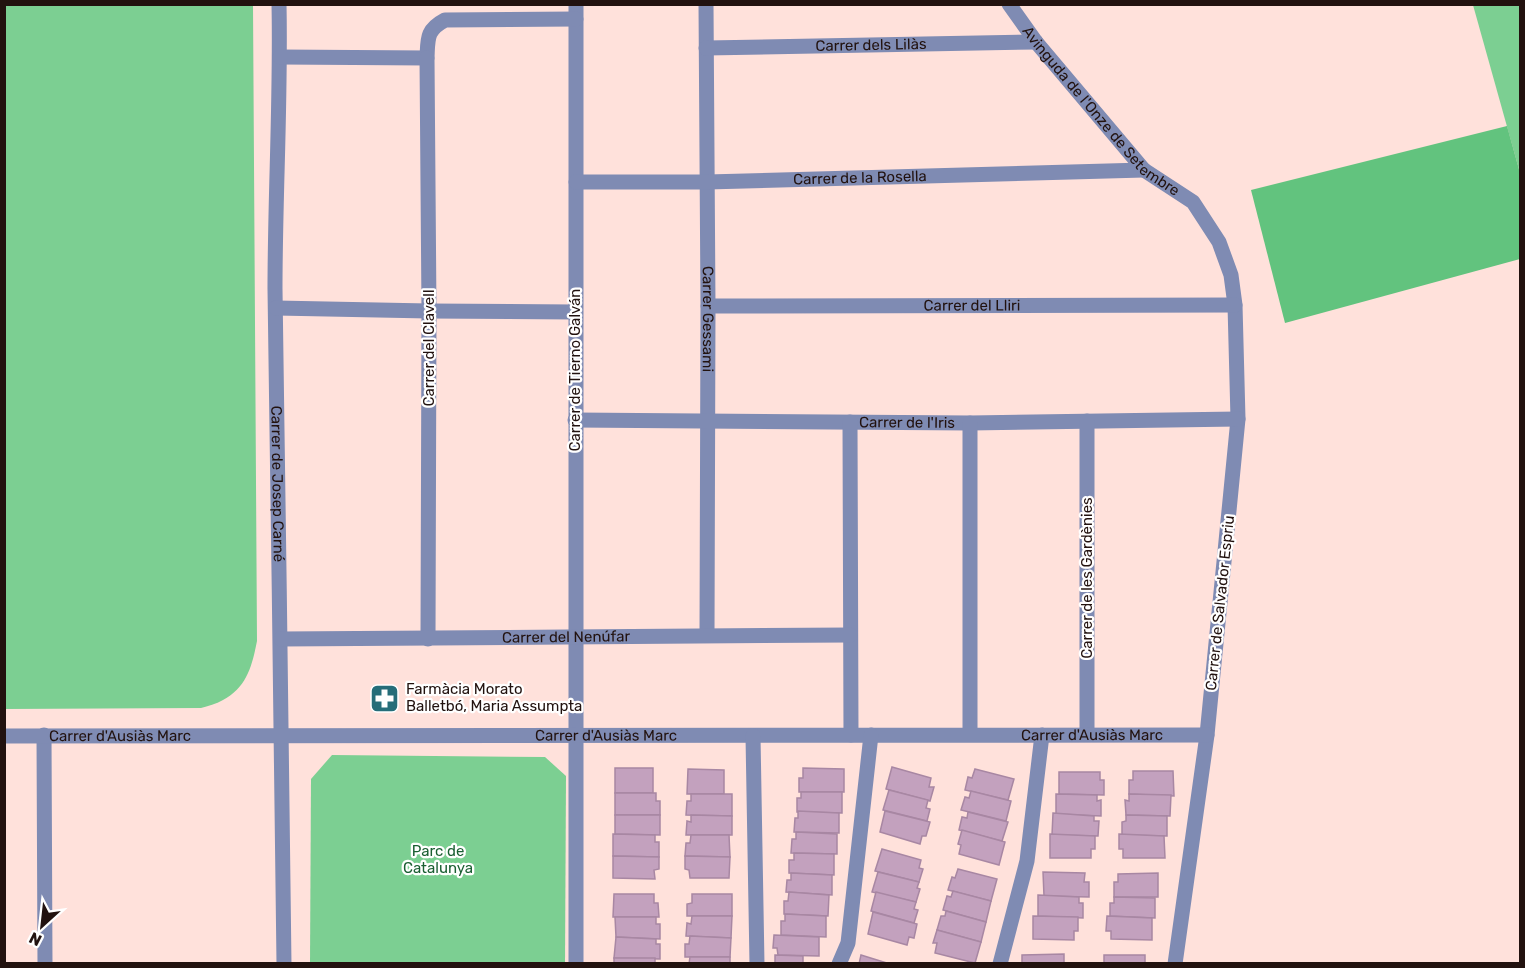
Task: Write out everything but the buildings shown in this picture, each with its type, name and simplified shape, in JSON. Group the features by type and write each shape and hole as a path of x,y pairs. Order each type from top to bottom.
{"street":[{"name":"Carrer de Josep Carné","path":"279,4 276,308 285,963"},
{"name":"Carrer Gessami","path":"706,4 708,306 706,635"},
{"name":"Avinguda de l'Onze de Setembre","path":"1009,4 1036,42 1144,170 1193,202 1219,242"},
{"name":"Carrer del Clavell","path":"428,639 428,38 434,26 445,20 576,12"},
{"name":"Carrer de Tierno Galván","path":"576,12 576,963"},
{"name":"Carrer dels Lilàs","path":"706,48 1036,42"},
{"path":"280,57 427,58"},
{"name":"Carrer de la Rosella","path":"576,182 707,182 1144,170"},
{"name":"Carrer de Salvador Espriu","path":"1175,963 1207,735 1238,419 1235,305 1231,275 1219,242"},
{"name":"Carrer del Lliri","path":"708,306 1235,305"},
{"path":"276,308 575,312"},
{"name":"Carrer de l'Iris","path":"575,420 970,423 1238,419"},
{"name":"Carrer de les Gardènies","path":"1087,421 1087,734"},
{"path":"850,422 851,735"},
{"path":"970,423 970,734"},
{"name":"Carrer del Nenúfar","path":"281,639 850,635"},
{"path":"44,735 45,963"},
{"path":"839,963 848,943 871,735"},
{"path":"1000,963 1027,861 1042,735"},
{"name":"Carrer d'Ausiàs Marc","path":"4,736 1207,735"},
{"path":"753,736 758,963"}],"green space":[{"path":"5,5 253,5 257,641 253,659 243,682 231,695 212,705 201,708 5,709"},
{"path":"1473,5 1520,5 1520,173"},
{"path":"1507,126 1520,173 1520,259 1285,323 1251,190"},
{"name":"Parc de Catalunya","path":"332,755 545,757 566,776 565,963 310,963 311,779"}],"place":[{"name":"Farmàcia Morato Balletbó, Maria Assumpta","path":"385,698"}]}
